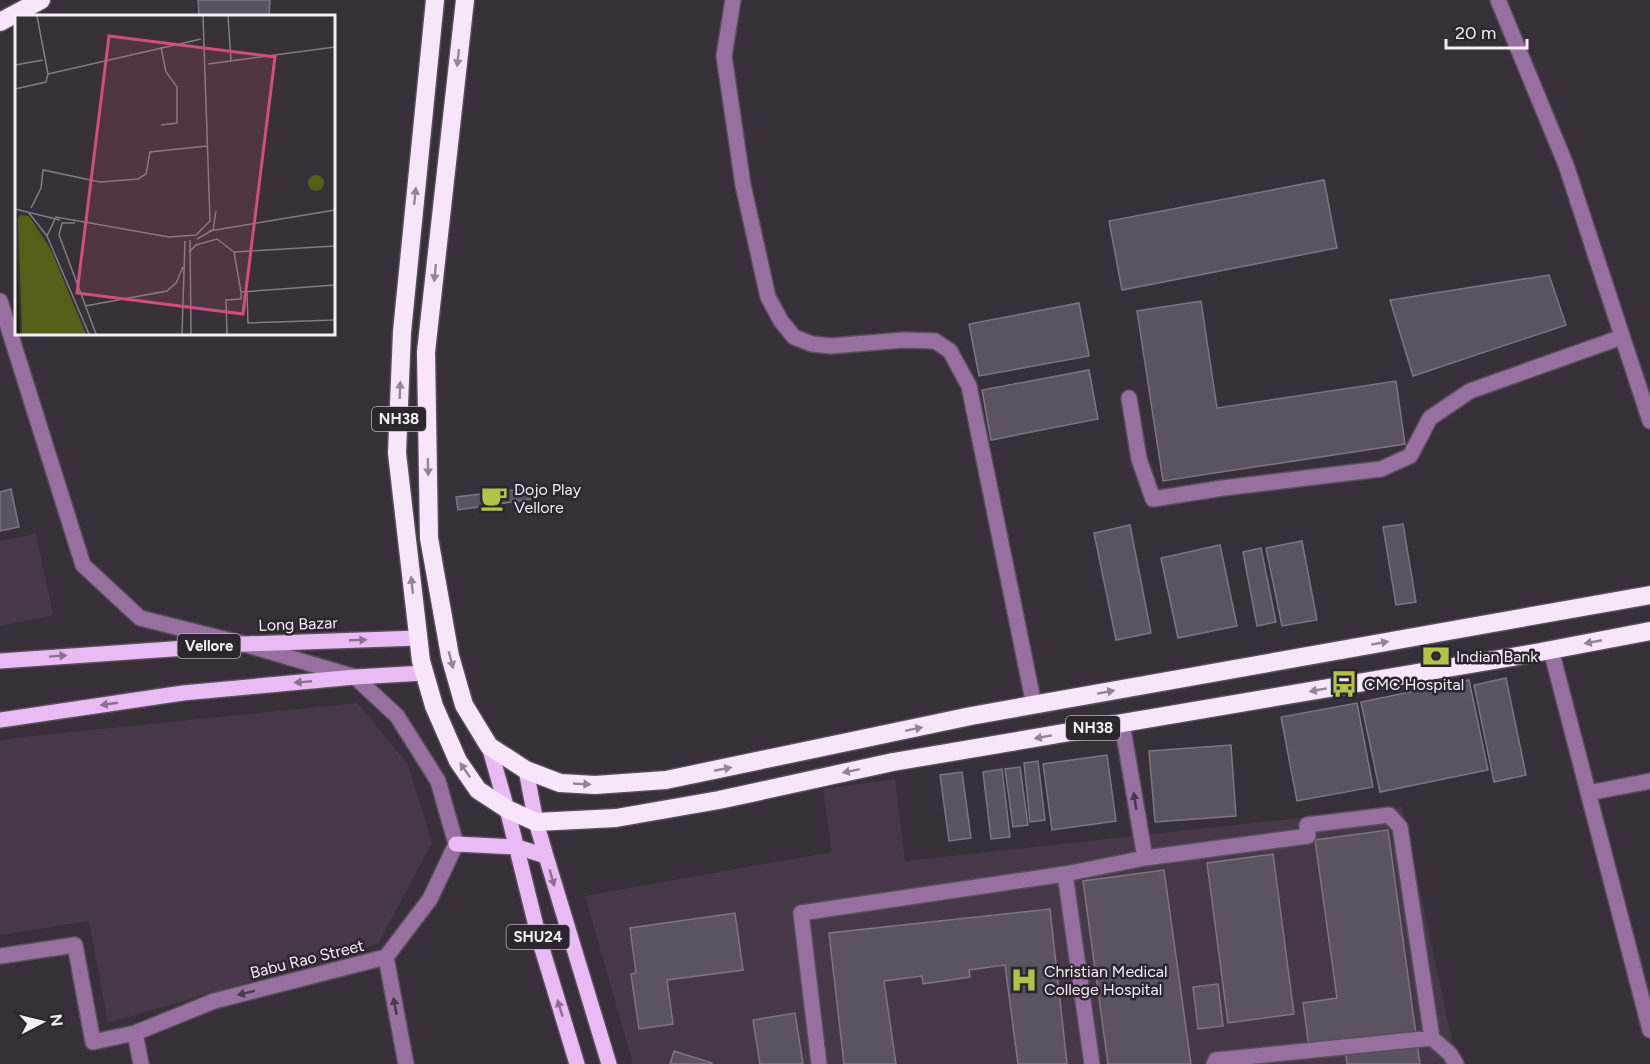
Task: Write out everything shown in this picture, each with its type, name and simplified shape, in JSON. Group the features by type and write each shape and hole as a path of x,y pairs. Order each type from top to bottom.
{"highway":[{"path":"0,22 41,0"},
{"name":"NH38","path":"435,0 402,332 398,453 424,674 434,706 458,760 478,790 507,809 536,822 616,818 719,800 893,762 1551,650 1650,631"},
{"name":"NH38","path":"465,0 426,352 429,538 450,656 464,705 489,746 526,770 560,783 595,785 666,780 971,716 1650,595"}],"main road":[{"name":"Long Bazar","path":"0,661 244,644 418,638"},
{"path":"0,720 183,693 424,674"},
{"name":"SHU24","path":"489,746 540,942 577,1064"},
{"name":"SHU24","path":"526,770 536,822 609,1064"},
{"path":"456,844 517,847 546,856"}],"street":[{"path":"733,0 724,56 742,185 768,297 781,321 794,336 812,344 831,346 904,339 935,341 950,351 969,386 1034,705"},
{"path":"1498,0 1566,165 1650,421"},
{"path":"0,301 83,565 140,618 244,644 355,678 397,716 438,781 456,844 430,899 386,957"},
{"path":"1129,398 1139,459 1153,499 1381,469 1410,456 1430,418 1470,392 1622,337"},
{"path":"1551,650 1650,1030"},
{"path":"1122,723 1145,858"},
{"path":"1588,793 1650,781"},
{"path":"819,1064 801,913 1065,874 1145,858 1308,836 1307,825 1389,814 1400,827 1432,1038 1450,1053 1456,1064"},
{"path":"1065,874 1092,1064"},
{"name":"Babu Rao Street","path":"0,956 75,945 93,1042 135,1034 214,1000 386,957 406,1064"},
{"path":"135,1034 141,1064"},
{"path":"1214,1064 1216,1060 1432,1038"}],"shaded area":[{"path":"36,534 53,615 0,626 0,541"},
{"path":"357,703 408,764 432,843 378,944 108,1023 89,921 0,935 0,741"},
{"name":"Christian Medical College Hospital","path":"895,779 905,861 1402,807 1457,1064 633,1064 585,896 832,852 823,789"}],"building":[{"path":"198,0 270,0 269,15 199,15"},
{"path":"1324,180 1337,248 1122,290 1109,221"},
{"path":"1549,275 1566,325 1413,376 1390,300"},
{"path":"1201,301 1217,408 1396,381 1405,444 1163,481 1137,311"},
{"path":"1079,303 1089,356 979,376 969,324"},
{"path":"1089,370 1098,419 991,440 982,390"},
{"name":"Dojo Play Vellore","path":"530,488 531,499 458,510 456,497"},
{"path":"11,489 19,527 0,531 0,492"},
{"path":"1403,524 1416,602 1396,605 1383,527"},
{"path":"1130,525 1151,633 1116,640 1094,533"},
{"path":"1302,541 1317,620 1282,626 1266,548"},
{"path":"1220,545 1237,626 1178,638 1161,558"},
{"path":"1261,548 1276,622 1257,626 1243,552"},
{"path":"1506,678 1526,775 1494,782 1474,685"},
{"path":"1469,680 1488,770 1380,792 1361,702"},
{"path":"1357,703 1373,787 1297,801 1281,717"},
{"path":"1231,745 1236,816 1155,822 1149,751"},
{"path":"1107,755 1116,821 1052,830 1043,764"},
{"path":"1038,761 1045,820 1030,822 1024,763"},
{"path":"1020,767 1028,825 1013,827 1005,769"},
{"path":"1002,769 1010,837 991,839 983,772"},
{"path":"962,772 971,838 949,841 940,775"},
{"path":"1388,830 1420,1064 1347,1064 1344,1042 1309,1047 1303,1003 1337,998 1315,840"},
{"path":"1273,854 1294,1014 1228,1023 1207,863"},
{"path":"1164,870 1191,1064 1108,1064 1083,881"},
{"path":"1050,909 1067,1064 1018,1064 1005,965 969,970 970,977 923,984 922,976 884,981 896,1064 844,1064 829,933"},
{"path":"735,913 743,970 667,980 673,1024 639,1029 631,974 636,973 630,928"},
{"path":"1218,984 1223,1026 1198,1029 1193,987"},
{"path":"795,1013 803,1064 760,1064 753,1020"},
{"path":"674,1051 712,1063 670,1064"}],"place":[{"name":"Dojo Play Vellore","path":"494,498"},
{"name":"Indian Bank","path":"1436,656"},
{"name":"CMC Hospital","path":"1344,684"},
{"name":"Christian Medical College Hospital","path":"1024,980"}]}
